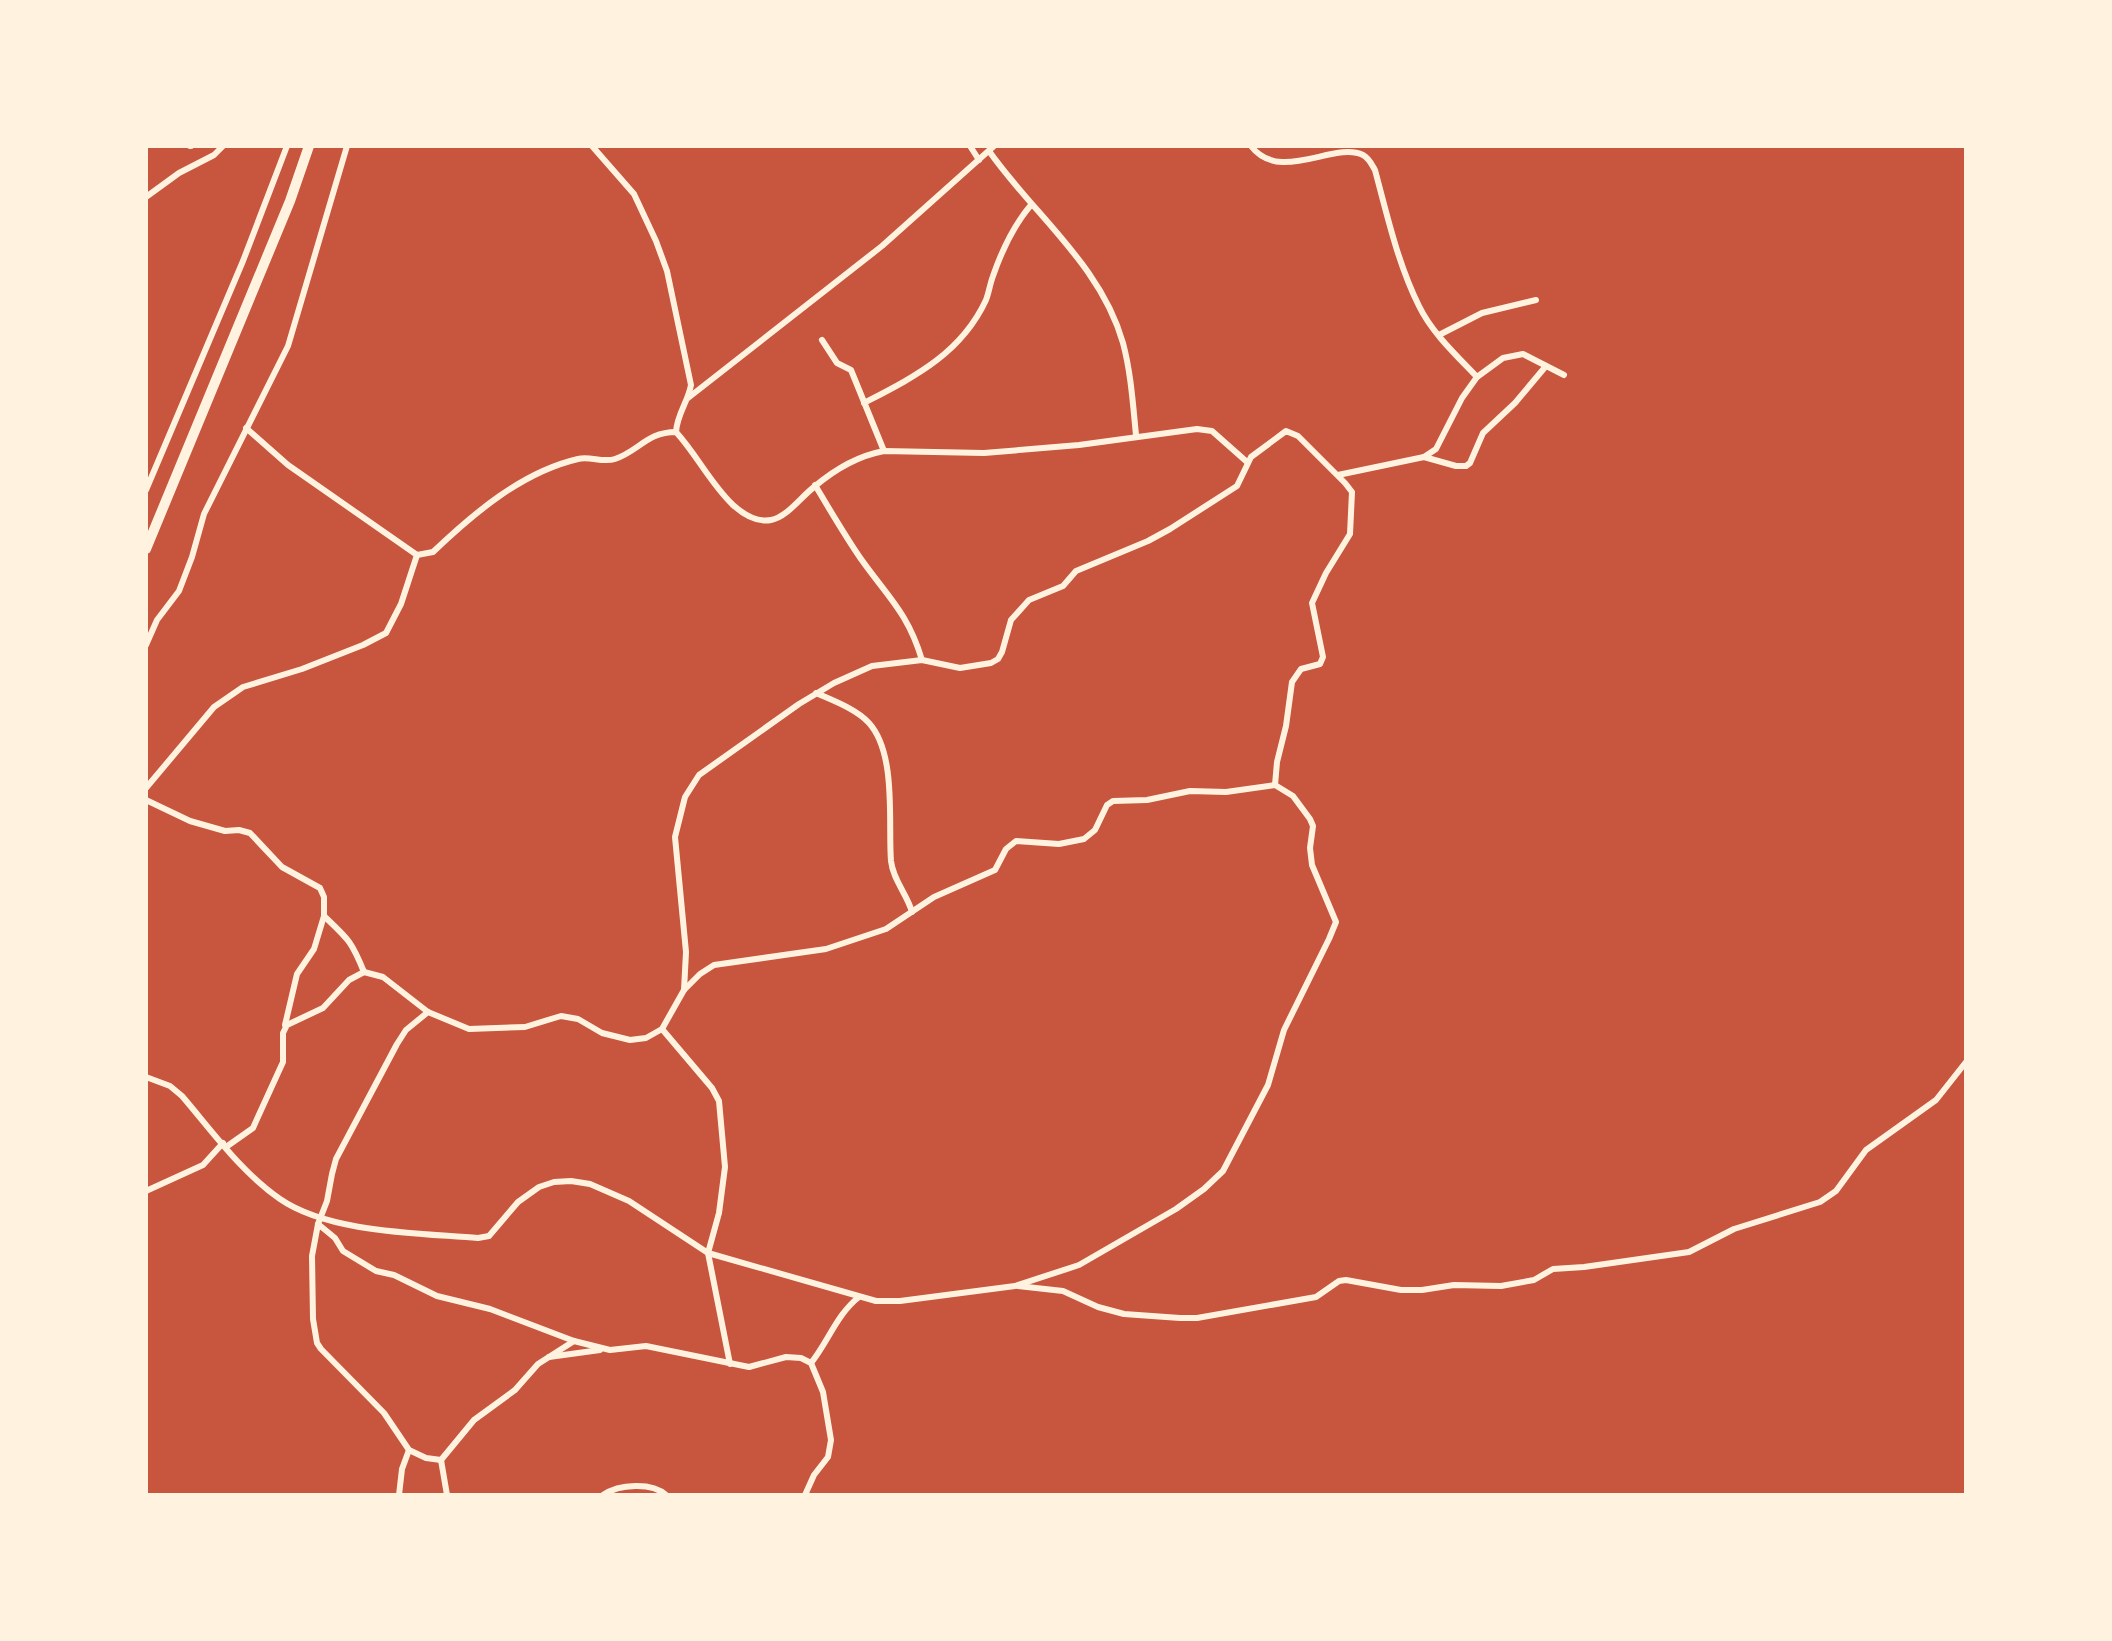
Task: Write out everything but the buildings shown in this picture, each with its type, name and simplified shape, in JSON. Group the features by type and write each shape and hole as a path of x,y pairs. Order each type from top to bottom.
{"highway":[{"path":"146,549 290,201 309,146"}],"street":[{"path":"146,197 179,173 207,160 223,146"},
{"path":"146,490 239,273 287,146"},
{"path":"146,645 157,620 179,591 204,514 294,332 347,146"},
{"path":"592,146 634,194 667,271 691,385 688,398 678,415 676,432 713,485 749,517 760,521 780,517 815,485 860,457 884,451 984,453 1079,445 1197,429 1212,431 1247,462"},
{"path":"970,146 979,160"},
{"path":"1251,146 1259,154 1277,161 1355,154 1368,158 1375,170 1419,307 1439,335 1477,377"},
{"path":"688,398 882,246 992,148 1031,205 1067,243 1110,309 1128,367 1136,435"},
{"path":"864,403 935,364 961,336 988,296 1011,230 1031,205"},
{"path":"1439,335 1482,313 1536,300"},
{"path":"822,340 837,363 851,370 884,451"},
{"path":"1338,475 1424,457 1436,449 1462,398 1477,377 1514,355 1523,354 1564,375"},
{"path":"1424,457 1456,466 1470,463 1483,433 1515,403 1546,366"},
{"path":"246,428 288,465 417,555 433,552 518,483 581,458 613,459 645,439 676,432"},
{"path":"684,990 686,952 675,837 685,797 699,775 816,693 872,666 922,660 960,668 984,666 998,659 1011,620 1029,600 1063,586 1076,571 1148,541 1237,486 1243,478 1247,462 1286,431 1298,436 1352,492 1352,528 1313,598 1323,657 1320,664 1301,669 1292,682 1275,785"},
{"path":"815,485 860,557 902,611 922,660"},
{"path":"146,788 226,696 243,687 302,669 363,645 386,633 401,604 417,555"},
{"path":"816,693 858,714 875,733 891,800 891,862 912,912"},
{"path":"146,1077 170,1086 245,1169 282,1201 319,1220 394,1232 478,1238 489,1236 518,1202 539,1187 571,1181 590,1184 629,1201 708,1253 859,1297 900,1301 1015,1286 1079,1265 1143,1230 1204,1189 1223,1171 1268,1085 1284,1030 1336,922 1312,865 1310,848 1313,826 1293,796 1275,785 1226,792 1190,791 1147,800 1113,801 1107,805 1095,830 1084,839 1059,844 1016,841 1006,849 995,870 934,897 886,929 826,949 714,965 684,990 662,1029 646,1038 630,1040 602,1033 578,1019 561,1016 525,1027 469,1029 428,1012 383,977 364,972 349,980 323,1008 290,1023 284,1029"},
{"path":"146,800 190,821 225,831 250,833 282,867 320,888 324,897 324,916 314,949 297,974 284,1029 283,1062 253,1128 224,1145 203,1165 146,1191"},
{"path":"324,916 343,931 364,972"},
{"path":"428,1012 406,1030 397,1044 336,1159 327,1201 319,1220 311,1283 317,1343 333,1364 384,1413 409,1450 426,1458 441,1460"},
{"path":"662,1029 712,1088 719,1101 725,1167 719,1213 708,1253 730,1364"},
{"path":"1015,1286 1063,1291 1098,1307 1124,1314 1197,1318 1316,1297 1339,1281 1346,1280 1401,1290 1454,1285 1501,1286 1534,1280 1553,1269 1689,1252 1734,1229 1820,1202 1836,1191 1866,1150 1936,1100 1966,1062"},
{"path":"319,1220 343,1251 376,1271 394,1275 437,1296 490,1309 604,1349"},
{"path":"811,1363 847,1307 859,1297"},
{"path":"447,1495 441,1460 474,1420 515,1390 532,1370 574,1341"},
{"path":"549,1357 646,1346 749,1367 786,1357 801,1358 811,1363 823,1392 831,1440 828,1457 814,1475 805,1495"},
{"path":"399,1495 402,1469 409,1450"},
{"path":"603,1495 629,1486 656,1489 666,1495"}]}
